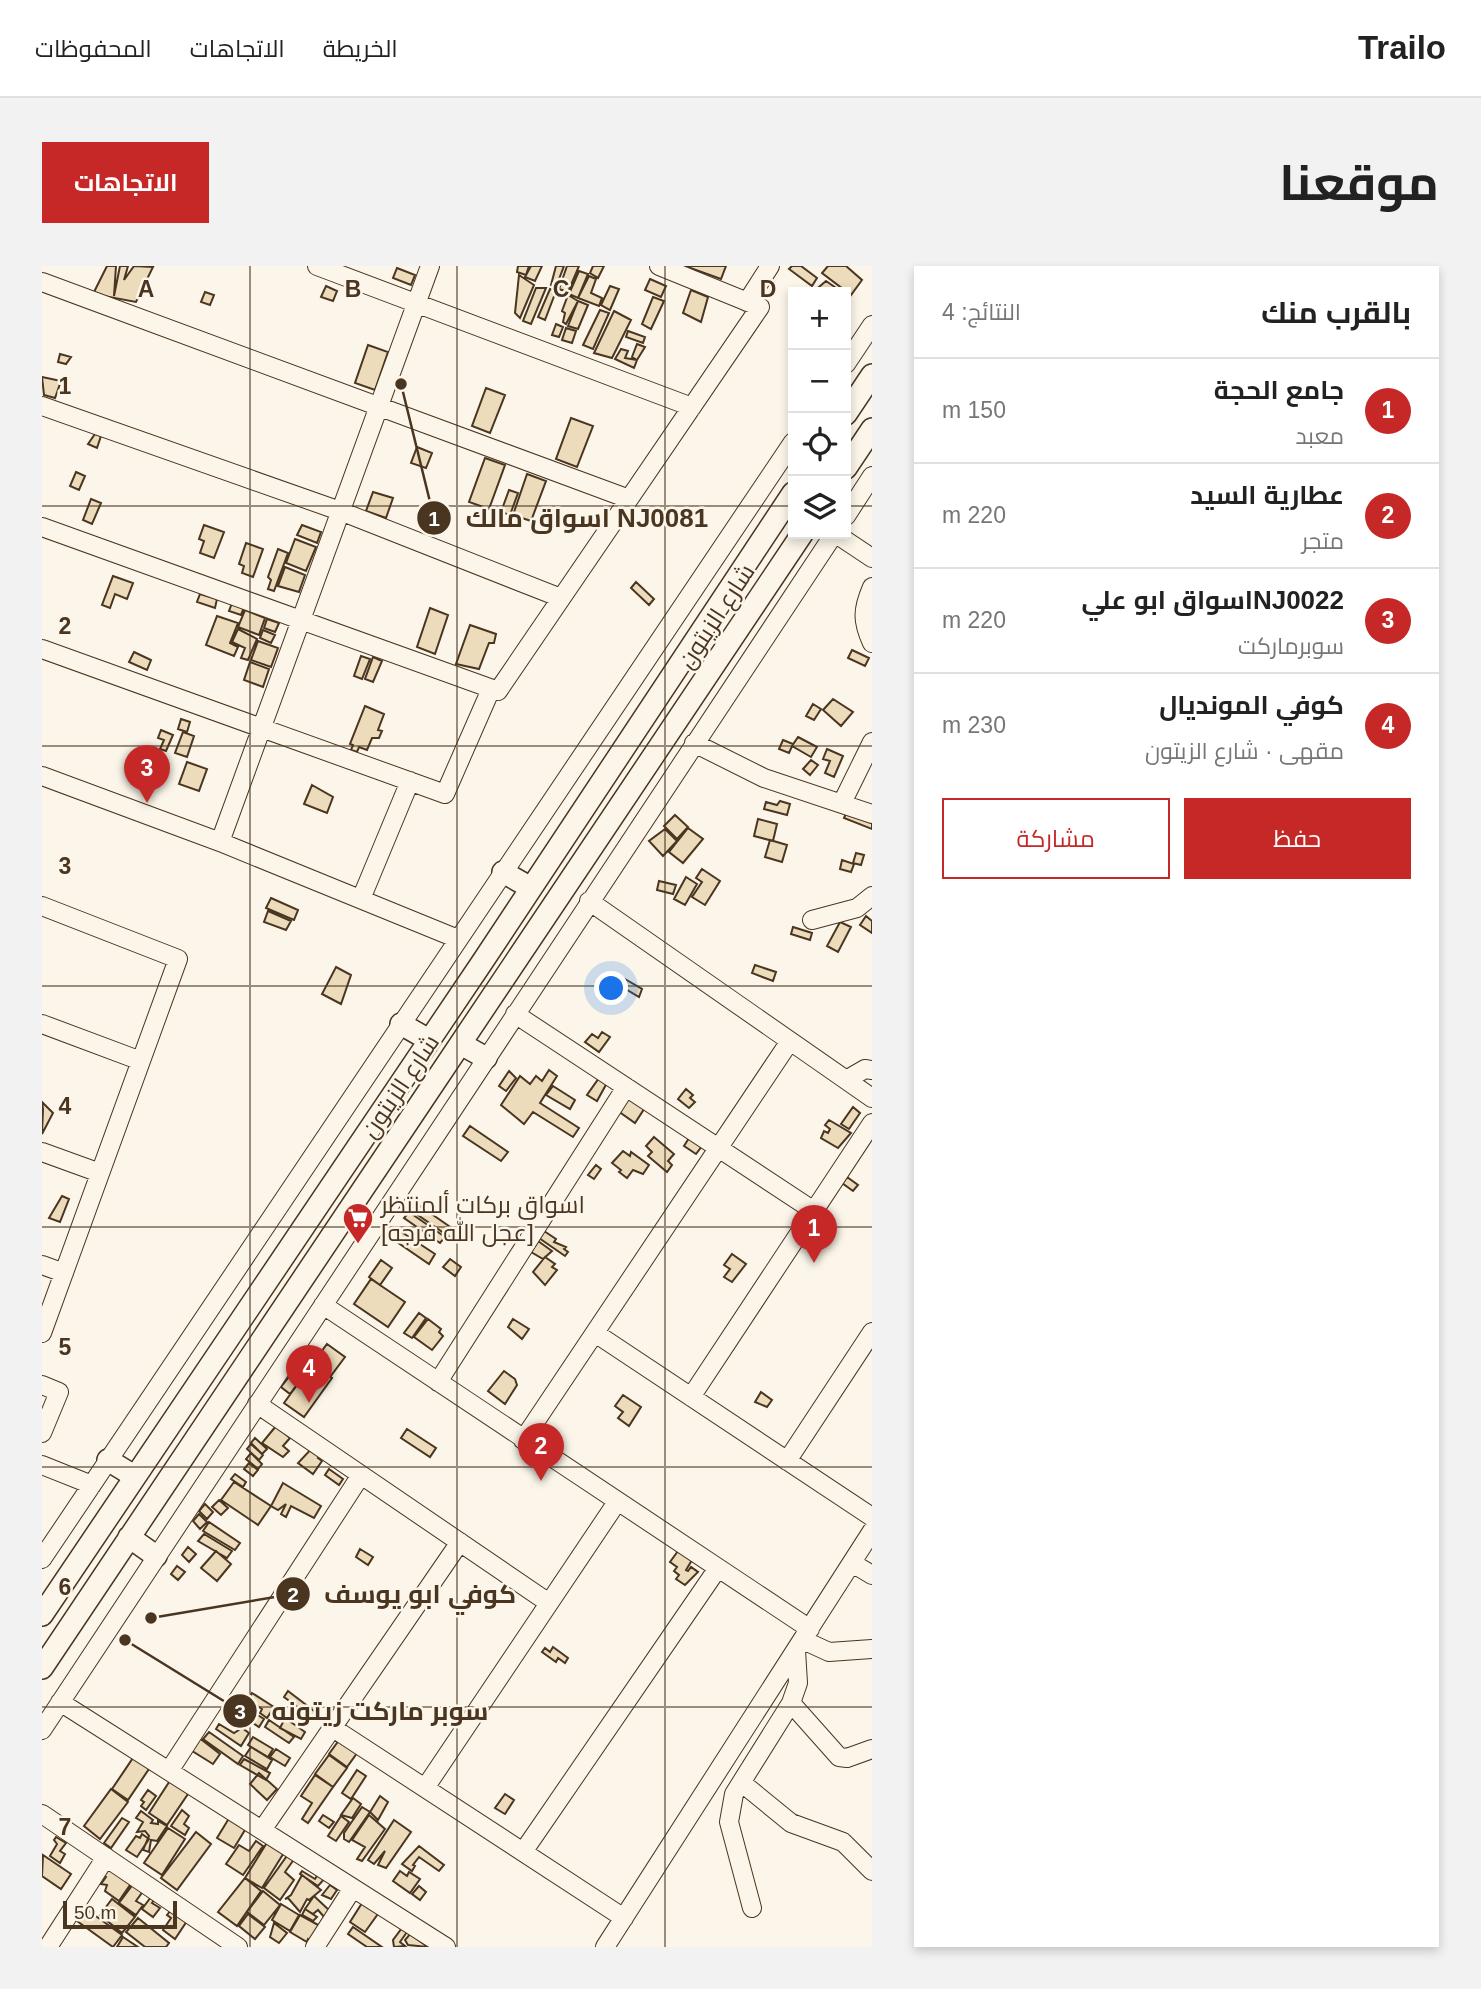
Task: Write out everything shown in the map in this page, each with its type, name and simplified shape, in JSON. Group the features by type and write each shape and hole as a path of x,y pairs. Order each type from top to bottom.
{"main road":[{"path":"847,413 872,374"},
{"path":"851,460 872,429"},
{"name":"شارع الزيتون","path":"42,1615 788,501"},
{"name":"شارع الزيتون","path":"42,1668 799,539"},
{"path":"503,872 531,888"},
{"path":"401,1024 429,1040"},
{"path":"461,1044 486,1058"},
{"path":"294,1240 302,1254 318,1256"},
{"path":"255,1296 266,1291 272,1293 278,1297 281,1309"},
{"path":"108,1460 134,1476"},
{"path":"129,1537 156,1556"}],"street":[{"path":"317,266 691,407"},
{"path":"220,842 430,266"},
{"path":"42,527 498,691 760,307 659,266"},
{"path":"747,302 770,266"},
{"path":"42,282 629,499"},
{"path":"851,357 872,326"},
{"path":"42,406 340,511 561,598"},
{"path":"42,1559 788,449"},
{"path":"851,508 872,476"},
{"path":"42,1730 589,901 832,539"},
{"path":"843,539 872,558"},
{"path":"872,587 864,605 862,621 872,643"},
{"path":"42,649 444,794 491,689"},
{"path":"842,803 872,742"},
{"path":"694,743 764,778 872,814"},
{"path":"42,776 220,842 458,939"},
{"path":"361,900 410,781"},
{"path":"811,920 857,908 872,897"},
{"path":"589,901 872,1098"},
{"path":"42,906 178,959 42,1333"},
{"path":"515,1014 814,1211"},
{"path":"42,1024 141,1061"},
{"path":"523,1440 790,1041"},
{"path":"846,1080 865,1069 872,1070"},
{"path":"438,1382 626,1087"},
{"path":"691,1396 872,1122"},
{"path":"42,1152 100,1173"},
{"path":"42,1265 64,1273"},
{"path":"323,1305 718,1568 803,1640 829,1652 872,1649"},
{"path":"788,1461 872,1332"},
{"path":"595,1333 872,1517"},
{"path":"42,1385 60,1392 42,1433"},
{"path":"257,1404 549,1603"},
{"path":"42,1465 92,1485"},
{"path":"169,1770 361,1475"},
{"path":"425,1788 617,1502"},
{"path":"606,1947 872,1531"},
{"path":"262,1830 460,1542"},
{"path":"852,1563 872,1575"},
{"path":"523,1852 718,1568"},
{"path":"752,1908 729,1822 734,1794 791,1703 798,1682 803,1640"},
{"path":"60,1702 446,1947"},
{"path":"791,1703 839,1757 847,1758 872,1749"},
{"path":"333,1728 624,1919"},
{"path":"742,1783 791,1823 843,1842 872,1871"},
{"path":"42,1814 238,1947"},
{"path":"48,1947 106,1857"},
{"path":"315,1947 353,1888"}],"building":[{"path":"107,266 116,266 114,296 120,266 128,266 124,280 134,266 153,267 136,302 93,294"},
{"path":"518,266 529,266 526,275 517,272"},
{"path":"531,266 542,266 535,281 525,277"},
{"path":"556,266 564,266 556,287 551,285"},
{"path":"567,266 579,266 568,292 559,289"},
{"path":"593,266 604,266 598,278 590,273"},
{"path":"685,266 726,266 721,279"},
{"path":"792,266 801,266 817,278 812,286 789,269"},
{"path":"828,266 846,266 862,280 851,295 851,287 840,287 822,273"},
{"path":"397,268 415,275 411,285 393,278"},
{"path":"579,271 588,274 578,298 569,294"},
{"path":"519,275 534,285 520,318 515,313"},
{"path":"589,276 596,279 591,293 602,298 599,306 578,298"},
{"path":"650,279 666,286 661,297 645,290"},
{"path":"826,281 835,287 819,287"},
{"path":"326,286 337,291 333,301 321,297"},
{"path":"610,286 619,289 610,310 601,305"},
{"path":"536,288 546,288 531,324 523,321"},
{"path":"550,289 556,291 545,320 538,317"},
{"path":"691,290 708,297 701,322 683,313"},
{"path":"205,292 214,295 210,305 201,302"},
{"path":"568,295 578,301 566,324 563,322 565,313 562,311"},
{"path":"653,297 664,301 651,329 642,324"},
{"path":"578,301 588,305 578,329 568,326"},
{"path":"600,310 609,313 593,349 583,345"},
{"path":"614,311 631,320 612,358 594,353"},
{"path":"556,324 563,327 559,337 552,335"},
{"path":"566,328 576,331 572,343 562,340"},
{"path":"628,331 645,337 643,343 626,337"},
{"path":"637,344 645,347 637,360 632,357"},
{"path":"368,345 388,352 375,390 355,383"},
{"path":"621,349 628,351 625,358 637,360 634,368 615,359"},
{"path":"60,354 71,357 66,364 58,362"},
{"path":"42,377 61,381 55,398 44,395"},
{"path":"486,388 505,395 490,433 472,426"},
{"path":"571,418 593,426 577,467 556,459"},
{"path":"95,434 101,436 97,448 88,444"},
{"path":"417,447 432,453 426,468 411,463"},
{"path":"485,458 505,465 489,509 469,502"},
{"path":"76,472 85,476 79,490 70,486"},
{"path":"527,474 546,481 531,521 513,515"},
{"path":"509,490 518,493 510,515 501,512"},
{"path":"373,492 393,498 386,518 366,511"},
{"path":"91,499 101,503 92,524 83,520"},
{"path":"204,525 224,532 214,558 200,553 204,541 199,539"},
{"path":"302,525 321,532 317,543 297,535"},
{"path":"295,539 316,547 306,571 286,563"},
{"path":"246,543 263,549 253,577 242,573 244,566 239,564"},
{"path":"278,549 288,553 274,591 268,589 271,580 268,577"},
{"path":"285,567 305,575 299,592 278,586"},
{"path":"113,576 133,583 127,599 115,594 110,608 102,605"},
{"path":"636,582 654,599 649,605 631,588"},
{"path":"200,594 217,599 215,608 197,602"},
{"path":"232,603 244,607 241,615 229,611"},
{"path":"430,608 448,615 435,654 417,647"},
{"path":"245,610 265,618 259,635 238,627"},
{"path":"217,616 238,623 230,643 238,647 234,656 206,645"},
{"path":"267,619 279,623 275,632 264,628"},
{"path":"470,625 496,634 494,643 489,643 479,669 456,664"},
{"path":"238,629 257,639 248,660 241,658 245,648 232,642"},
{"path":"263,630 275,635 271,643 260,638"},
{"path":"258,641 278,648 271,667 251,660"},
{"path":"852,650 869,658 865,666 848,658"},
{"path":"134,652 151,660 147,670 129,662"},
{"path":"361,656 370,659 362,679 354,676"},
{"path":"373,657 382,661 373,682 365,679"},
{"path":"250,662 269,669 263,687 244,680"},
{"path":"833,699 853,712 841,726 823,710"},
{"path":"813,704 821,709 814,720 806,716"},
{"path":"365,706 384,714 378,730 382,731 379,738 372,738 367,750 359,747 357,752 351,750 353,745 350,744"},
{"path":"181,719 190,722 187,732 178,729"},
{"path":"161,730 173,735 166,751 160,749 164,740 158,738"},
{"path":"183,732 194,736 187,757 175,753"},
{"path":"798,737 817,747 811,757 792,746"},
{"path":"783,740 793,744 789,753 779,749"},
{"path":"827,749 843,756 834,777 825,773 830,761 823,759"},
{"path":"811,760 818,765 810,775 803,769"},
{"path":"187,762 207,769 199,791 179,784"},
{"path":"312,785 333,797 327,813 304,804"},
{"path":"780,801 790,804 787,815 764,809 766,802 777,805"},
{"path":"848,809 872,819 872,829 844,818"},
{"path":"675,815 688,827 677,839 664,826"},
{"path":"758,819 777,824 773,841 754,836"},
{"path":"688,828 703,839 683,863 669,852"},
{"path":"665,829 677,841 663,856 649,841"},
{"path":"770,840 787,845 782,862 765,857"},
{"path":"856,853 864,855 861,865 853,863"},
{"path":"842,860 854,864 851,872 840,869"},
{"path":"702,869 720,881 705,905 692,897 702,882 696,878"},
{"path":"686,877 697,884 685,905 674,899"},
{"path":"659,881 676,885 673,894 657,890"},
{"path":"271,898 298,910 294,920 266,908"},
{"path":"268,911 291,921 286,930 264,922"},
{"path":"866,916 872,921 872,933 860,925"},
{"path":"840,922 851,927 838,952 827,946"},
{"path":"793,927 812,933 810,940 791,934"},
{"path":"755,965 776,972 773,981 752,973"},
{"path":"336,967 351,975 341,1004 322,994"},
{"path":"625,979 642,989 639,997 619,985"},
{"path":"602,1032 610,1037 599,1052 585,1042 592,1034 598,1038"},
{"path":"549,1070 557,1076 540,1103 579,1128 573,1137 533,1112 524,1124 501,1105 520,1076 530,1084 536,1076 542,1081"},
{"path":"509,1071 516,1078 506,1091 499,1086"},
{"path":"599,1078 608,1081 597,1101 587,1095"},
{"path":"553,1086 575,1100 570,1109 546,1095"},
{"path":"686,1089 693,1095 690,1098 695,1102 689,1108 678,1099"},
{"path":"629,1095 646,1106 635,1123 618,1111"},
{"path":"42,1102 53,1113 42,1134 43,1109"},
{"path":"853,1107 860,1113 849,1129 841,1124"},
{"path":"829,1120 851,1133 838,1148 821,1138 824,1131 828,1133 830,1129 825,1125"},
{"path":"470,1126 508,1152 501,1161 463,1136"},
{"path":"654,1137 674,1154 668,1161 672,1165 667,1172 648,1156 652,1152 646,1146"},
{"path":"689,1138 702,1146 696,1154 684,1146"},
{"path":"623,1151 630,1156 631,1152 649,1165 643,1174 633,1170 627,1178 619,1172 621,1170 612,1163"},
{"path":"596,1165 601,1169 594,1179 588,1175"},
{"path":"847,1177 858,1185 853,1191 842,1183"},
{"path":"62,1196 69,1199 60,1222 49,1218"},
{"path":"420,1206 456,1231 451,1238 415,1213"},
{"path":"409,1212 445,1237 440,1243 404,1218"},
{"path":"400,1231 435,1254 429,1264 394,1240"},
{"path":"544,1231 556,1239 554,1242 566,1247 564,1249 568,1252 565,1256 539,1238"},
{"path":"538,1241 552,1251 543,1259 531,1252"},
{"path":"732,1254 746,1264 732,1282 724,1277 730,1269 724,1265"},
{"path":"545,1257 555,1264 552,1267 557,1270 545,1285 533,1272"},
{"path":"450,1259 461,1267 455,1276 443,1267"},
{"path":"381,1260 392,1268 380,1285 369,1277"},
{"path":"371,1279 405,1302 388,1327 354,1304"},
{"path":"419,1313 426,1318 412,1338 404,1333"},
{"path":"428,1319 441,1329 439,1332 443,1336 432,1350 414,1337"},
{"path":"513,1319 529,1329 522,1339 508,1327"},
{"path":"327,1344 345,1357 330,1377 313,1363"},
{"path":"304,1357 310,1367 306,1371 298,1364"},
{"path":"313,1363 332,1378 304,1417 284,1403"},
{"path":"504,1371 515,1379 517,1385 505,1404 488,1391"},
{"path":"292,1373 301,1379 290,1394 281,1387"},
{"path":"761,1392 772,1400 767,1407 755,1402"},
{"path":"623,1395 641,1407 629,1426 618,1418 623,1412 615,1406"},
{"path":"276,1426 290,1438 283,1446 289,1451 283,1457 262,1443"},
{"path":"407,1429 436,1448 430,1457 401,1438"},
{"path":"255,1438 267,1449 262,1454 251,1443"},
{"path":"251,1444 263,1455 259,1460 247,1449"},
{"path":"314,1446 323,1452 318,1458 322,1461 313,1474 298,1463"},
{"path":"251,1453 262,1464 258,1469 246,1459"},
{"path":"249,1463 258,1470 253,1476 244,1469"},
{"path":"329,1469 343,1479 339,1485 325,1475"},
{"path":"235,1474 246,1482 243,1487 231,1479"},
{"path":"234,1482 271,1506 258,1525 221,1500"},
{"path":"283,1483 321,1506 314,1518 291,1506 286,1517 281,1514 286,1504 278,1510 271,1506"},
{"path":"219,1500 228,1508 221,1515 212,1507"},
{"path":"205,1504 213,1512 207,1519 199,1511"},
{"path":"199,1514 207,1522 200,1529 193,1521"},
{"path":"209,1522 240,1543 235,1550 203,1531"},
{"path":"204,1534 232,1551 227,1558 198,1541"},
{"path":"188,1547 196,1554 189,1562 182,1555"},
{"path":"360,1549 373,1557 368,1565 356,1557"},
{"path":"216,1551 231,1564 217,1581 201,1568"},
{"path":"678,1551 692,1560 686,1570 691,1567 698,1572 685,1585 676,1579 679,1575 674,1571 677,1567 670,1562"},
{"path":"177,1566 185,1572 178,1580 171,1574"},
{"path":"553,1647 568,1658 565,1663 558,1658 556,1662 542,1652 545,1648 550,1652"},
{"path":"288,1691 318,1714 314,1719 284,1697"},
{"path":"252,1693 274,1707 267,1718 260,1713 262,1709 248,1700"},
{"path":"239,1703 264,1719 259,1727 234,1711"},
{"path":"234,1716 244,1722 239,1729 230,1723"},
{"path":"285,1718 305,1732 301,1739 280,1728"},
{"path":"269,1720 294,1737 289,1743 265,1727"},
{"path":"219,1724 234,1733 242,1728 249,1733 241,1746 216,1729"},
{"path":"209,1732 243,1756 238,1764 203,1739"},
{"path":"342,1736 360,1749 347,1767 329,1754"},
{"path":"198,1737 220,1754 213,1764 189,1749"},
{"path":"253,1737 273,1749 268,1757 248,1745"},
{"path":"251,1747 272,1760 267,1769 245,1756"},
{"path":"276,1749 290,1758 285,1766 270,1757"},
{"path":"137,1752 153,1763 128,1800 112,1789"},
{"path":"329,1755 347,1768 333,1787 315,1774"},
{"path":"244,1759 270,1773 266,1780 240,1765"},
{"path":"357,1770 366,1776 351,1799 342,1793"},
{"path":"259,1773 277,1789 267,1800 250,1784"},
{"path":"315,1775 333,1787 308,1823 302,1819 312,1803 301,1796"},
{"path":"173,1776 192,1788 167,1825 149,1813"},
{"path":"111,1789 128,1802 100,1839 84,1826"},
{"path":"148,1790 156,1796 146,1810 141,1806 144,1802 141,1800"},
{"path":"505,1794 514,1800 505,1814 495,1808"},
{"path":"380,1796 388,1802 378,1820 370,1812"},
{"path":"353,1798 361,1804 352,1818 341,1815"},
{"path":"362,1807 370,1812 349,1842 344,1839 344,1833"},
{"path":"182,1810 189,1816 184,1824 189,1828 185,1835 171,1826"},
{"path":"141,1811 153,1820 151,1823 158,1824 158,1821 167,1826 157,1841 151,1840 149,1852 143,1850 149,1836 145,1831 137,1832 143,1822 136,1818"},
{"path":"231,1815 248,1825 234,1848 217,1838"},
{"path":"323,1815 334,1822 329,1828 319,1821"},
{"path":"369,1815 385,1829 362,1861 357,1859 365,1847 352,1840"},
{"path":"341,1816 349,1822 336,1841 328,1836"},
{"path":"122,1818 129,1822 111,1848 104,1843"},
{"path":"394,1820 411,1832 386,1868 378,1865 385,1851 374,1864 368,1860"},
{"path":"168,1828 185,1839 162,1875 144,1863"},
{"path":"196,1832 211,1844 177,1890 161,1878"},
{"path":"142,1834 149,1839 137,1857 126,1850 136,1836 140,1838"},
{"path":"56,1837 66,1843 60,1851 65,1854 60,1863 50,1856 57,1844 54,1840"},
{"path":"256,1841 263,1846 243,1875 226,1864 239,1845 249,1851"},
{"path":"268,1841 285,1851 262,1888 245,1878"},
{"path":"419,1846 444,1865 439,1871 419,1857 412,1871 402,1864"},
{"path":"289,1853 295,1858 285,1872 294,1880 280,1900 264,1888"},
{"path":"43,1855 71,1874 61,1889 42,1876"},
{"path":"108,1866 132,1882 119,1901 105,1891 107,1885 101,1884 106,1877 102,1874"},
{"path":"302,1871 315,1879 320,1871 326,1877 318,1886 300,1874"},
{"path":"400,1871 407,1876 409,1872 420,1879 410,1893 393,1881"},
{"path":"302,1875 321,1890 307,1899 300,1912 288,1898 285,1899 291,1895"},
{"path":"245,1878 261,1891 237,1926 218,1912"},
{"path":"134,1883 144,1890 136,1901 143,1905 136,1915 119,1903"},
{"path":"330,1885 337,1890 331,1899 322,1895"},
{"path":"419,1886 426,1892 420,1900 412,1894"},
{"path":"263,1891 280,1905 264,1925 247,1912"},
{"path":"314,1896 331,1912 325,1918 318,1910 313,1914 305,1909"},
{"path":"151,1897 155,1899 152,1903 160,1908 153,1917 142,1909"},
{"path":"112,1899 135,1917 122,1933 100,1915"},
{"path":"364,1900 380,1911 365,1932 350,1922"},
{"path":"281,1904 299,1915 290,1931 272,1920"},
{"path":"86,1909 122,1935 113,1947 77,1921"},
{"path":"305,1909 317,1917 313,1921 302,1915"},
{"path":"171,1910 187,1921 175,1939 163,1930 171,1918 167,1915"},
{"path":"248,1914 265,1927 255,1939 239,1926"},
{"path":"300,1915 320,1926 312,1941 308,1939 307,1942 290,1932"},
{"path":"138,1918 169,1943 166,1947 145,1947 126,1932"},
{"path":"274,1923 287,1933 279,1943 270,1937"},
{"path":"353,1927 382,1947 367,1947 348,1934"},
{"path":"402,1928 407,1932 400,1942 405,1946 394,1947 393,1940"},
{"path":"410,1934 428,1947 408,1945 405,1940"},
{"path":"123,1937 138,1947 117,1947"}],"place":[{"name":"اسواق مالك NJ0081","path":"401,384"},
{"name":"NJ0022اسواق ابو علي","path":"147,803"},
{"name":"اسواق بركات ألمنتظر [عجل الله فرجه]","path":"358,1245"},
{"name":"جامع الحجة","path":"814,1263"},
{"name":"كوفي المونديال","path":"309,1403"},
{"name":"عطارية السيد","path":"541,1481"},
{"name":"كوفي ابو يوسف","path":"151,1618"},
{"name":"سوبر ماركت زيتونه","path":"125,1640"}]}
